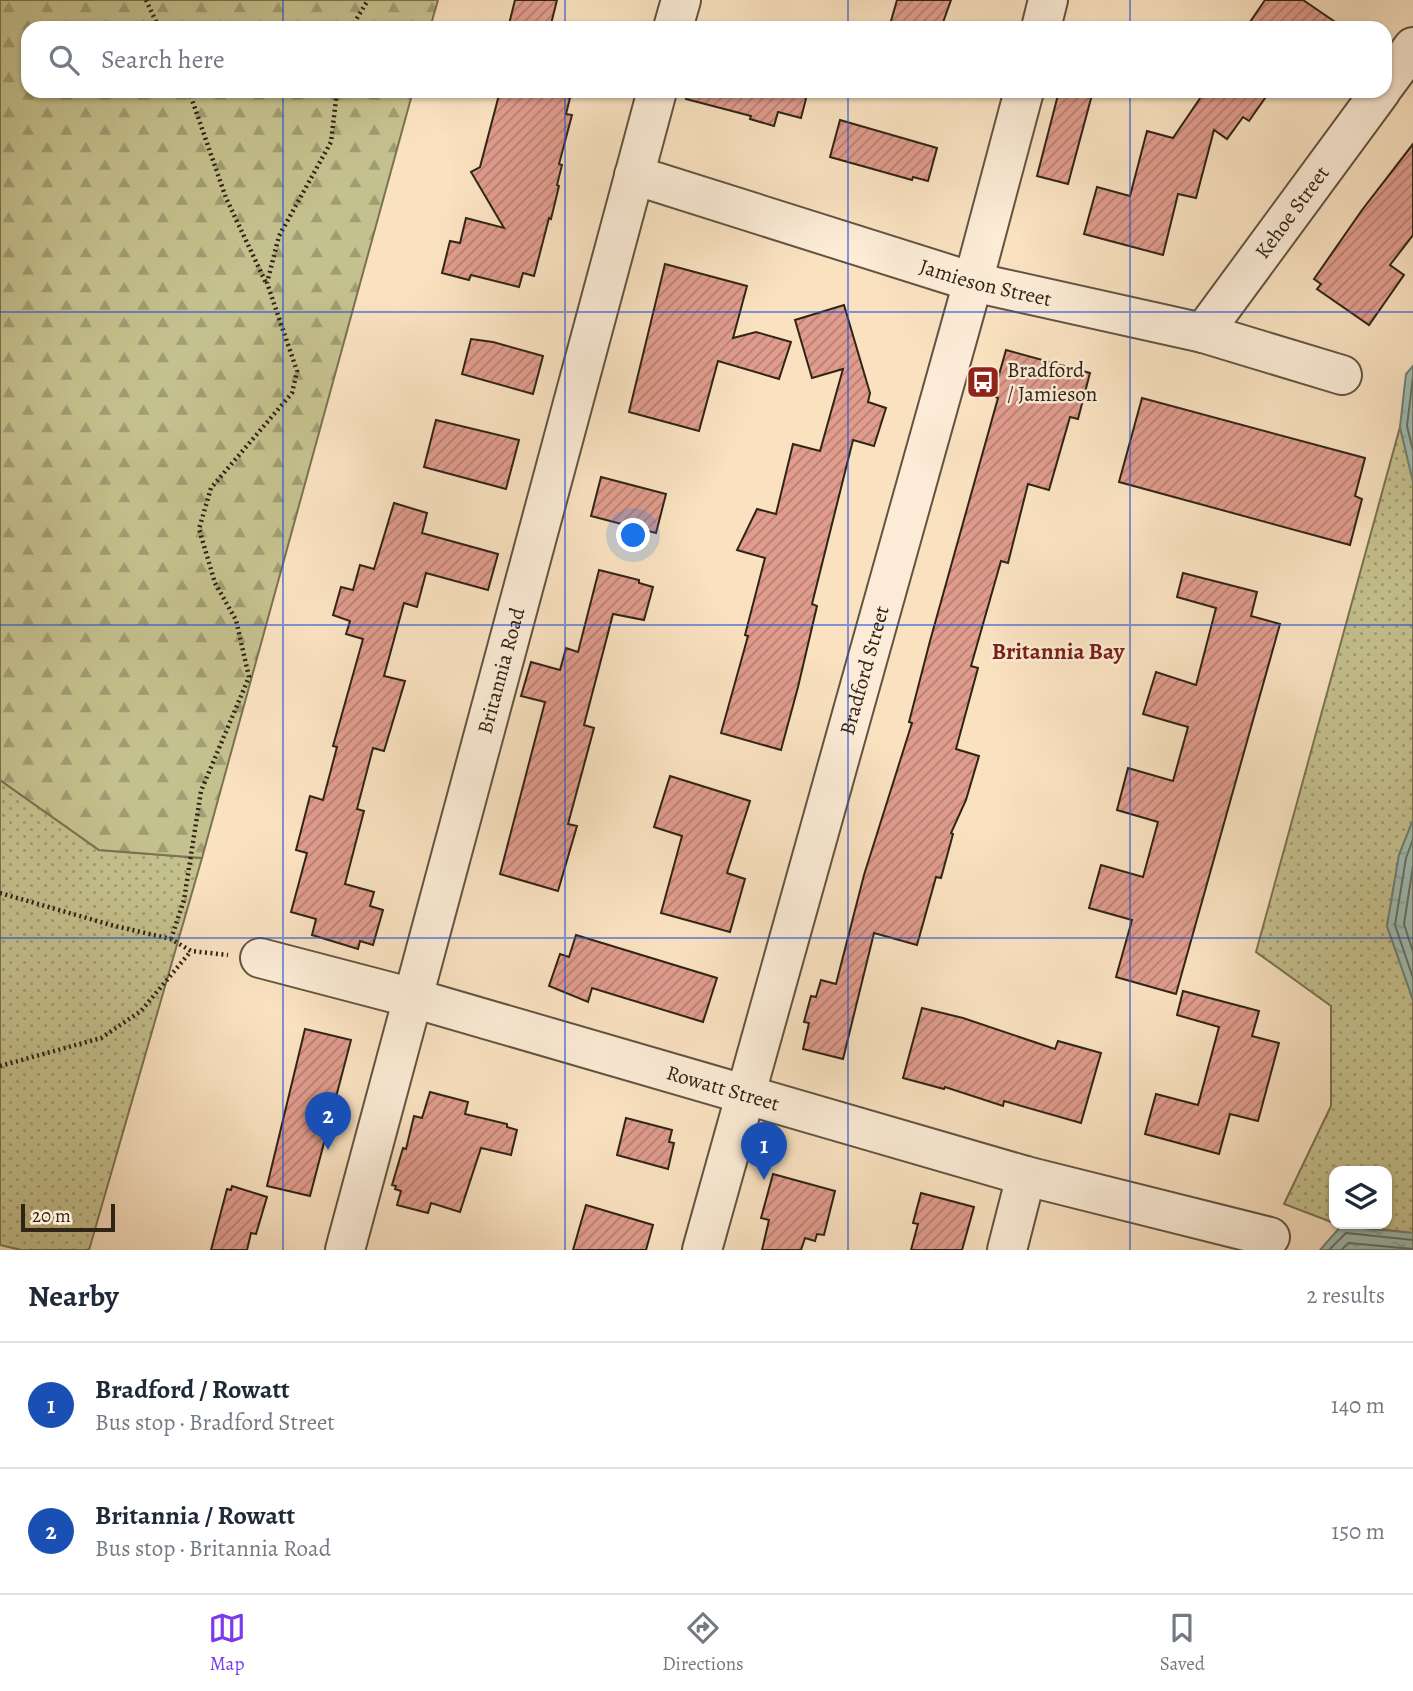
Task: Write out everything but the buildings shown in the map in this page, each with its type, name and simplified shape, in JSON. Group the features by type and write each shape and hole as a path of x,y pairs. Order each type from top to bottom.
{"street":[{"path":"675,21 681,0"},
{"path":"1043,21 1048,0"},
{"path":"1392,76 1413,47"},
{"name":"Britannia Road","path":"345,1250 655,98"},
{"name":"Bradford Street","path":"702,1250 1022,98"},
{"name":"Kehoe Street","path":"1203,332 1376,98"},
{"name":"Jamieson Street","path":"635,175 973,282 1203,332 1342,374"},
{"name":"Rowatt Street","path":"260,958 414,998 1026,1176 1270,1237"},
{"path":"1007,1250 1026,1176"}],"path":[{"path":"146,0 156,21"},
{"path":"355,21 368,0"},
{"path":"191,98 226,198 269,290"},
{"path":"171,939 184,900 201,791 249,677 236,620 215,583 199,530 211,488 292,393 297,371 267,283 279,236 331,142 336,98"},
{"path":"0,893 171,939 191,951 260,958"},
{"path":"0,1066 101,1038 141,1012 191,951"}],"green space":[{"path":"0,0 438,0 432,21 21,21 21,98 411,98 202,858 99,850 0,780"},
{"path":"1400,427 1413,479 1413,820 1399,855 1387,926 1413,1000 1413,1233 1378,1229 1392,1229 1392,1166 1329,1166 1329,1221 1284,1204 1331,1106 1331,1006 1256,952"},
{"path":"0,780 99,850 202,858 89,1250 21,1250 0,1245"}],"water":[{"path":"1413,366 1413,482 1400,427 1406,374"},
{"path":"1413,820 1413,1000 1387,926 1399,855"},
{"path":"1338,1229 1413,1233 1413,1250 1320,1250"}],"place":[{"name":"Bradford / Jamieson","path":"983,382"},
{"name":"Britannia / Rowatt","path":"328,1150"},
{"name":"Bradford / Rowatt","path":"764,1180"}],"district":[{"name":"Britannia Bay","path":"1058,651"}]}
